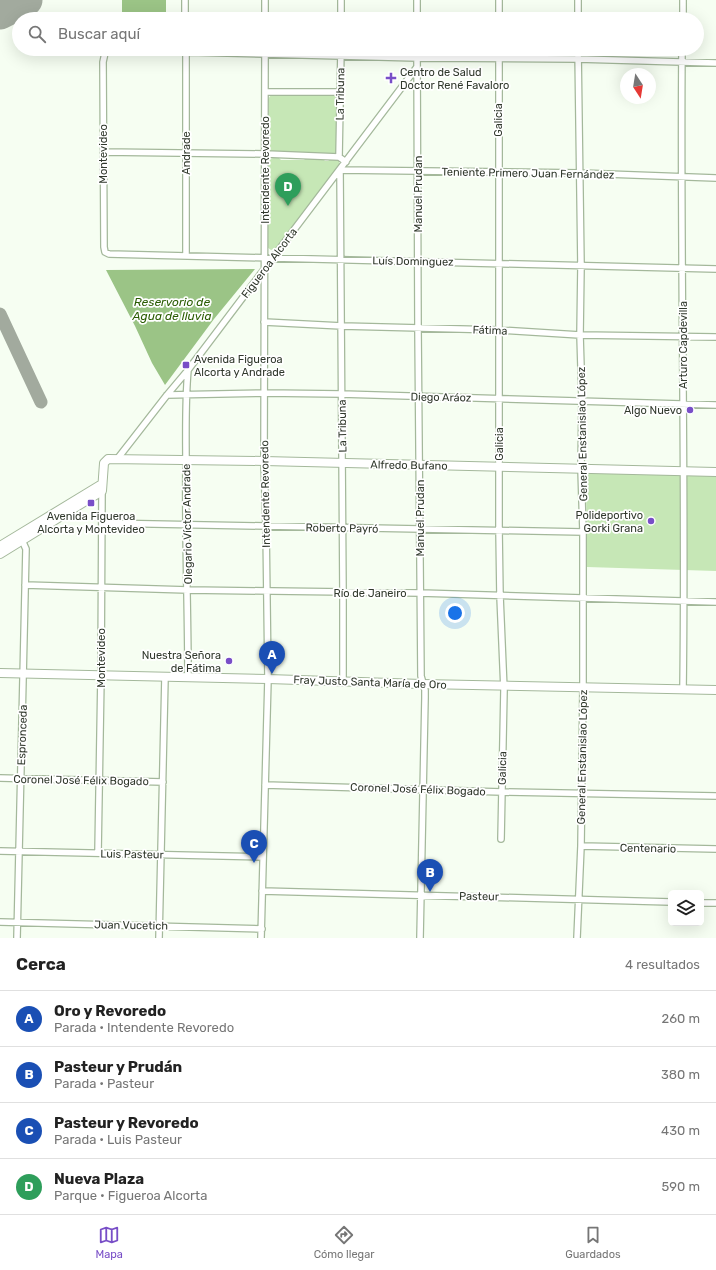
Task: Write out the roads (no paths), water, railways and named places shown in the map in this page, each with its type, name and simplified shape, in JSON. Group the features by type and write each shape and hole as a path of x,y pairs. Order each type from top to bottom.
{"street":[{"path":"185,0 185,12"},
{"path":"265,0 265,12"},
{"path":"341,0 341,12"},
{"path":"417,0 417,12"},
{"path":"499,0 499,12"},
{"path":"578,0 578,12"},
{"path":"683,0 683,12"},
{"name":"Montevideo","path":"104,56 103,62 104,247 105,252 109,254"},
{"name":"Andrade","path":"186,56 186,256"},
{"name":"Intendente Revoredo","path":"261,938 268,679 264,461 266,154 265,56"},
{"name":"La Tribuna","path":"339,157 341,56"},
{"path":"392,56 499,60 578,59 716,63"},
{"name":"Galicia","path":"499,56 499,467 500,596 503,685 501,839"},
{"name":"Arturo Capdevilla","path":"682,56 682,404 684,471 683,689"},
{"name":"Manuel Prudan","path":"417,58 421,676 422,684 425,690 420,938"},
{"name":"General Enstanislao López","path":"578,59 581,266 580,335 582,400 581,469 583,532 583,686 578,938"},
{"name":"Figueroa Alcorta","path":"118,458 188,370 417,66"},
{"path":"265,92 340,92"},
{"path":"103,152 266,154 339,157 346,162"},
{"name":"La Tribuna","path":"340,170 344,593 343,681"},
{"name":"Teniente Primero Juan Fernández","path":"340,170 580,173 716,178"},
{"name":"Luís Dominguez","path":"109,254 716,269"},
{"name":"Fátima","path":"264,322 342,326 500,330 580,335 716,337"},
{"name":"Olegario Víctor Andrade","path":"188,370 186,394 185,525 188,590 188,678"},
{"name":"Diego Aráoz","path":"167,395 265,393 341,394 716,405"},
{"name":"Alfredo Bufano","path":"104,463 108,459 118,458 716,472"},
{"name":"Montevideo","path":"98,853 102,487 104,463"},
{"path":"0,546 20,537 102,487"},
{"name":"Roberto Payró","path":"102,523 583,532"},
{"path":"0,554 20,537"},
{"name":"Espronceda","path":"17,938 26,550 20,537"},
{"name":"Río de Janeiro","path":"25,585 266,592 420,593 716,602"},
{"name":"Fray Justo Santa María de Oro","path":"0,673 716,690"},
{"path":"160,938 165,677"},
{"name":"Coronel José Félix Bogado","path":"0,778 163,782"},
{"name":"Coronel José Félix Bogado","path":"265,785 502,792 716,796"},
{"name":"Centenario","path":"581,846 716,849"},
{"name":"Luis Pasteur","path":"0,851 263,857"},
{"name":"Pasteur","path":"262,891 668,902"},
{"path":"704,903 716,903"},
{"name":"Juan Vucetich","path":"0,922 262,929"}],"water":[{"path":"122,0 166,0 166,12 122,12"},
{"name":"Reservorio de Agua de lluvia","path":"255,269 214,319 165,385 152,363 106,270"}],"place":[{"name":"Centro de Salud Doctor René Favaloro","path":"391,78"},
{"name":"Nueva Plaza","path":"288,206"},
{"name":"Avenida Figueroa Alcorta y Andrade","path":"186,365"},
{"name":"Algo Nuevo","path":"690,410"},
{"name":"Avenida Figueroa Alcorta y Montevideo","path":"91,503"},
{"name":"Polideportivo Gorki Grana","path":"651,521"},
{"name":"Nuestra Señora de Fátima","path":"229,661"},
{"name":"Oro y Revoredo","path":"272,674"},
{"name":"Pasteur y Revoredo","path":"254,863"},
{"name":"Pasteur y Prudán","path":"430,892"}]}
